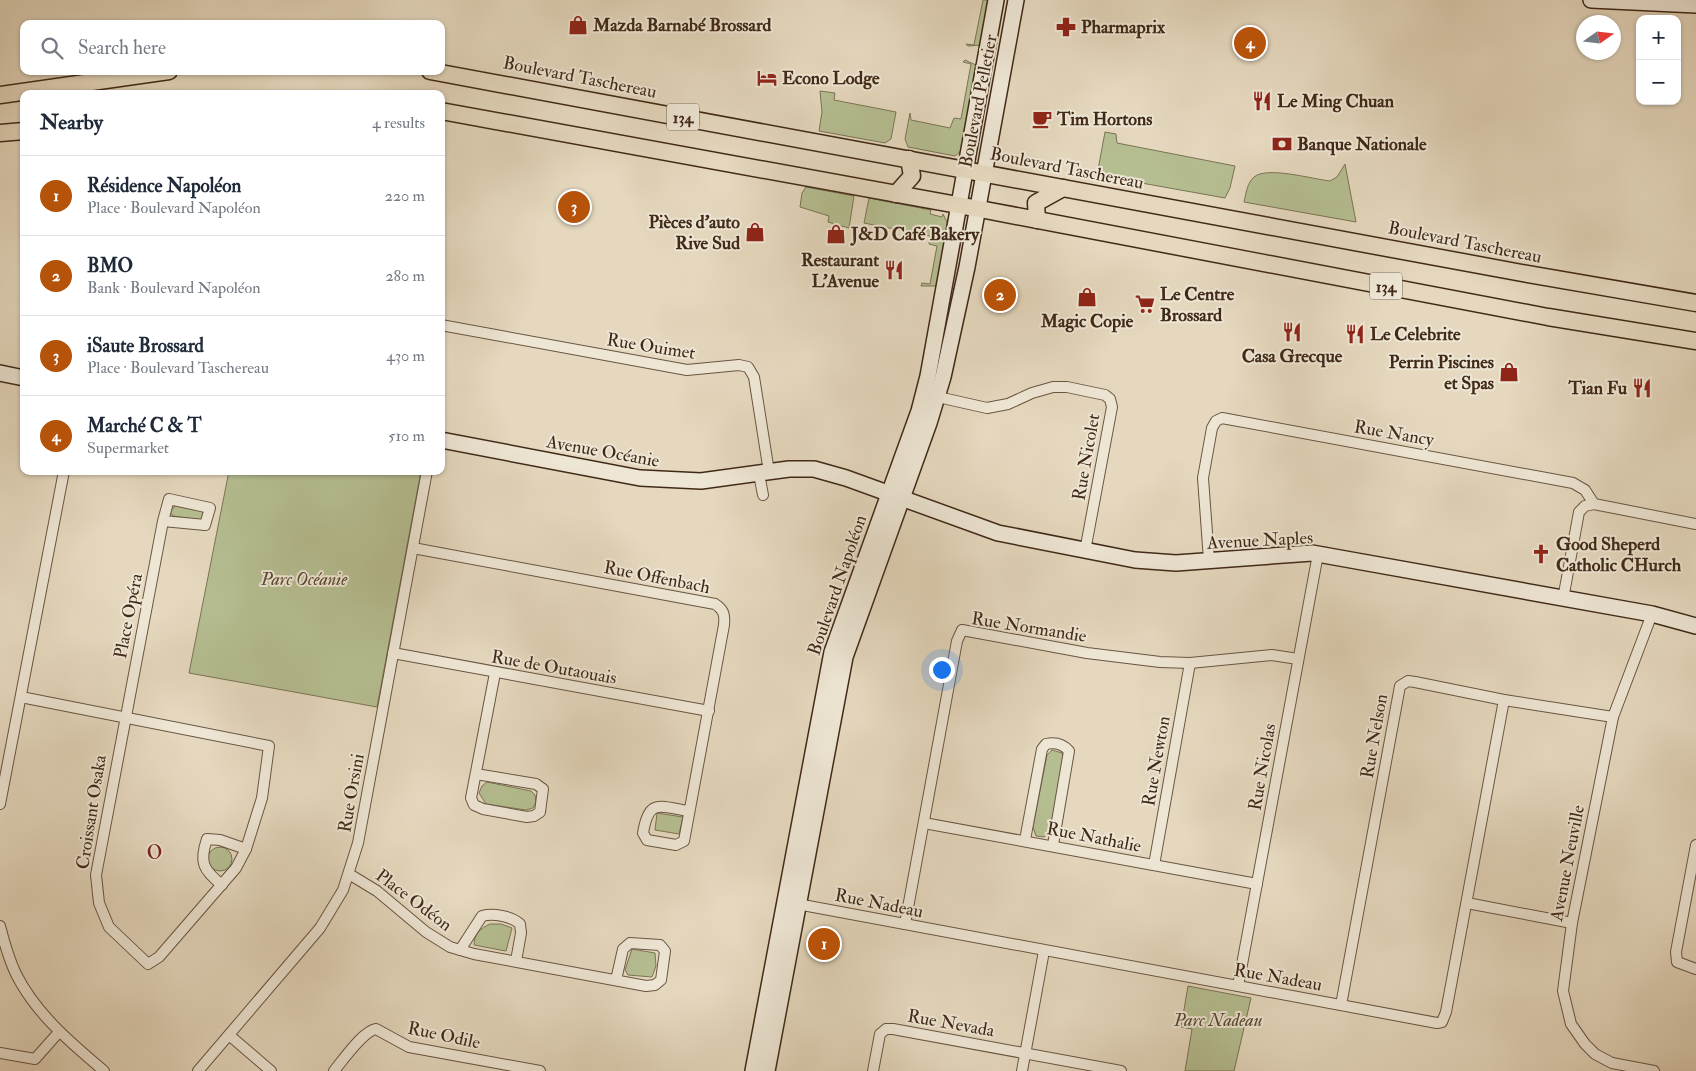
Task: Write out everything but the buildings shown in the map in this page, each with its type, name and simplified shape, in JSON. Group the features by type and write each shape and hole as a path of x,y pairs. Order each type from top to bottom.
{"main road":[{"name":"Boulevard Taschereau","path":"445,74 1530,275 1696,303"},
{"path":"35,90 141,75"},
{"path":"0,95 20,92"},
{"name":"134","path":"445,112 1037,220 1540,315 1696,342"},
{"path":"0,133 20,131"},
{"path":"896,194 912,176 909,159"},
{"path":"1037,220 1036,203 1063,188"}],"street":[{"name":"Boulevard Pelletier","path":"960,206 996,0"},
{"name":"Boulevard Pelletier","path":"977,209 1016,0"},
{"path":"1591,0 1696,5"},
{"path":"986,58 1004,62"},
{"name":"Boulevard Napoléon","path":"753,1071 792,903 845,657 895,496 925,390 960,206"},
{"name":"Boulevard Napoléon","path":"895,496 938,396 961,300 977,209"},
{"path":"944,297 961,300"},
{"name":"Rue Ouimet","path":"445,326 677,369 697,371 739,365 748,367 754,377 764,473"},
{"path":"0,373 20,377"},
{"name":"Rue Nicolet","path":"938,396 987,408 1008,404 1040,390 1060,387 1105,394 1110,399 1112,407 1085,551"},
{"name":"Rue Nancy","path":"1209,560 1203,478 1212,428 1216,421 1222,418 1573,482 1585,490 1594,504"},
{"name":"Avenue Océanie","path":"445,441 661,480 701,482 800,468 814,469 835,474 895,496"},
{"path":"763,495 764,473"},
{"path":"0,804 63,475"},
{"name":"Rue Orsini","path":"198,1071 320,928 336,903 349,874 358,843 426,475"},
{"name":"Avenue Naples","path":"895,496 998,533 1085,551 1157,562 1301,553 1318,554 1563,600 1652,614 1696,626"},
{"path":"1563,600 1579,512 1584,506 1594,504 1696,524"},
{"name":"Place Opéra","path":"124,717 163,520"},
{"name":"Rue Offenbach","path":"413,548 715,604 722,608 725,617 709,712 690,811 684,842 676,845 647,840 643,833 649,810 658,806 690,811"},
{"name":"Rue Nicolas","path":"1238,986 1318,554"},
{"name":"Avenue Neuville","path":"1652,614 1613,717 1572,923 1563,991 1571,1024 1585,1044 1603,1059 1612,1063 1654,1071"},
{"name":"Rue Normandie","path":"905,924 957,641 962,630 1128,659 1190,663 1260,655 1298,659"},
{"name":"Rue de Outaouais","path":"393,653 709,712"},
{"name":"Rue Newton","path":"1154,865 1190,663"},
{"path":"476,774 536,784 542,788 540,812 534,816 527,817 483,809 474,805 471,798 494,673"},
{"name":"Rue Nelson","path":"1341,1006 1400,686 1408,681 1415,682 1504,700 1613,717"},
{"name":"Croissant Osaka","path":"21,697 124,717 269,746 262,798 246,849 236,868 159,957 148,964 109,928 99,903 96,875 124,717"},
{"name":"Rue Nadeau","path":"792,903 1341,1006 1437,1023 1442,1022 1446,1012 1504,700"},
{"path":"1025,840 1042,749 1046,744 1064,745 1069,751 1053,845"},
{"name":"Rue Nathalie","path":"924,823 1053,845 1257,884"},
{"path":"222,885 207,874 202,860 207,839 220,840 246,849"},
{"path":"1696,845 1676,952 1677,962 1696,969"},
{"name":"Place Odéon","path":"349,874 377,891 426,932 460,950 646,986 655,985 661,980 664,951 660,945 630,943 623,949 616,980"},
{"name":"Boulevard Napoléon","path":"768,1071 792,903"},
{"path":"1466,903 1572,923"},
{"name":"Place Odéon","path":"460,950 482,916 489,914 514,919 520,924 516,962"},
{"path":"0,926 16,974 36,1004 59,1032 104,1071"},
{"path":"1022,1071 1044,951"},
{"name":"Rue Odile","path":"334,1071 364,1035 370,1030 376,1029 409,1047 540,1071"},
{"name":"Rue Nevada","path":"873,1071 880,1034 886,1029 1121,1071"},
{"path":"0,1053 35,1059 59,1032"},
{"path":"229,1035 271,1071"}],"green space":[{"path":"983,0 989,0 982,45 968,46 966,44 974,45"},
{"path":"965,60 978,66 962,150 955,156 908,147 905,139 910,113 911,120 950,128 954,118 961,119 971,64 963,62"},
{"path":"820,91 835,93 834,100 896,112 891,139 885,143 819,131 822,112"},
{"path":"1105,132 1116,134 1117,143 1235,166 1230,188 1225,198 1097,175"},
{"path":"1345,164 1356,222 1244,202 1250,182 1260,174 1290,174 1330,181 1337,177"},
{"path":"806,187 854,196 849,228 828,222 829,216 800,207 802,193"},
{"path":"869,198 931,210 930,214 942,217 943,214 948,224 936,286 921,286 922,283 930,284 937,246 929,244 930,236 864,223"},
{"name":"Parc Océanie","path":"228,475 420,475 377,707 189,673"},
{"path":"175,506 202,511 204,515 201,520 173,516 170,512"},
{"path":"1052,750 1062,753 1064,759 1050,832 1044,837 1036,836 1033,827 1047,755"},
{"path":"487,782 531,791 535,795 536,802 533,808 526,810 486,804 479,793 482,786"},
{"path":"657,813 683,817 679,834 655,830"},
{"path":"220,847 225,848 231,854 231,864 225,870 220,871 215,870 209,864 208,859 209,854 215,848"},
{"path":"490,924 501,924 512,928 506,951 474,945 475,938 479,932"},
{"path":"632,949 655,953 656,966 652,977 628,975 625,970"},
{"name":"Parc Nadeau","path":"1188,986 1251,998 1234,1071 1185,1071 1192,1029 1181,1027"}],"place":[{"name":"Mazda Barnabé Brossard","path":"578,25"},
{"name":"Pharmaprix","path":"1066,27"},
{"name":"Marché C & T","path":"1250,43"},
{"name":"Econo Lodge","path":"767,78"},
{"name":"Le Ming Chuan","path":"1262,101"},
{"name":"Tim Hortons","path":"1042,119"},
{"name":"Banque Nationale","path":"1282,144"},
{"name":"iSaute Brossard","path":"574,207"},
{"name":"Pièces d'auto Rive Sud","path":"755,232"},
{"name":"J&D Café Bakery","path":"836,234"},
{"name":"Restaurant L'Avenue","path":"894,270"},
{"name":"BMO","path":"1000,295"},
{"name":"Magic Copie","path":"1087,297"},
{"name":"Le Centre Brossard","path":"1145,304"},
{"name":"Casa Grecque","path":"1292,332"},
{"name":"Le Celebrite","path":"1355,334"},
{"name":"Perrin Piscines et Spas","path":"1509,372"},
{"name":"Tian Fu","path":"1642,388"},
{"name":"Good Sheperd Catholic CHurch","path":"1541,554"},
{"name":"Résidence Napoléon","path":"824,944"}],"district":[{"name":"O","path":"155,852"}]}
